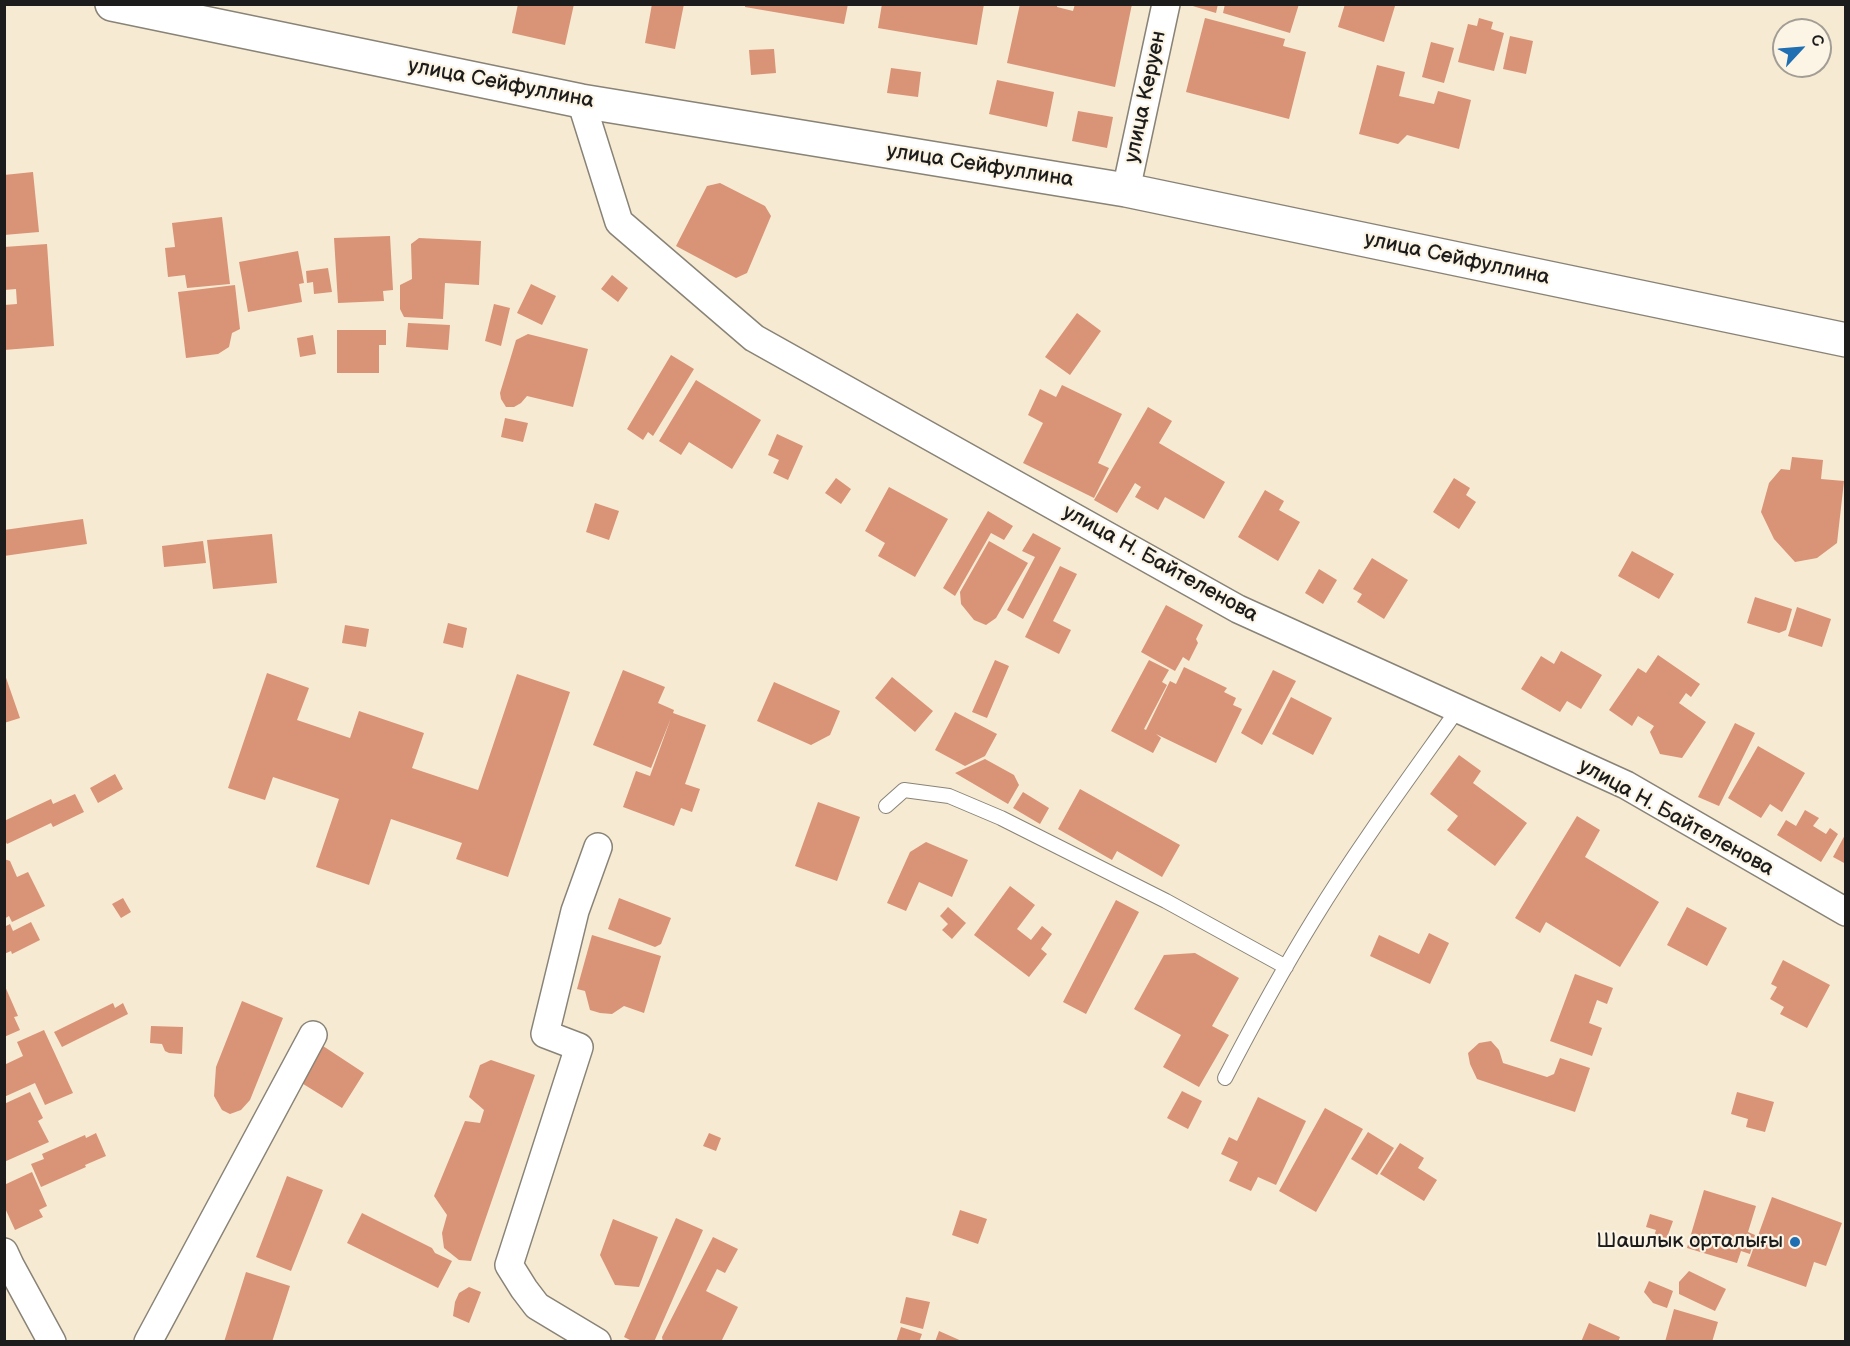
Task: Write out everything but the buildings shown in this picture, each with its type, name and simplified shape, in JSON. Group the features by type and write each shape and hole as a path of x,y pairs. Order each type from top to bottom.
{"main road":[{"name":"улица Сейфуллина","path":"112,4 580,100 1126,190 1845,340"}],"street":[{"name":"улица Керуен","path":"1126,190 1166,4"},
{"name":"улица Н. Байтеленова","path":"580,100 619,222 754,338 1238,609 1626,785 1845,912"},
{"path":"597,1341 537,1306 509,1264 579,1047 545,1034 575,911 598,847"},
{"path":"148,1341 313,1035"},
{"path":"4,1252 52,1341"}],"lane":[{"path":"1225,1078 1272,989 1314,919 1410,775 1458,709"},
{"path":"886,806 904,790 949,796 1001,818 1081,857 1287,967"}],"place":[{"name":"Шашлык орталығы","path":"1795,1242"}]}
